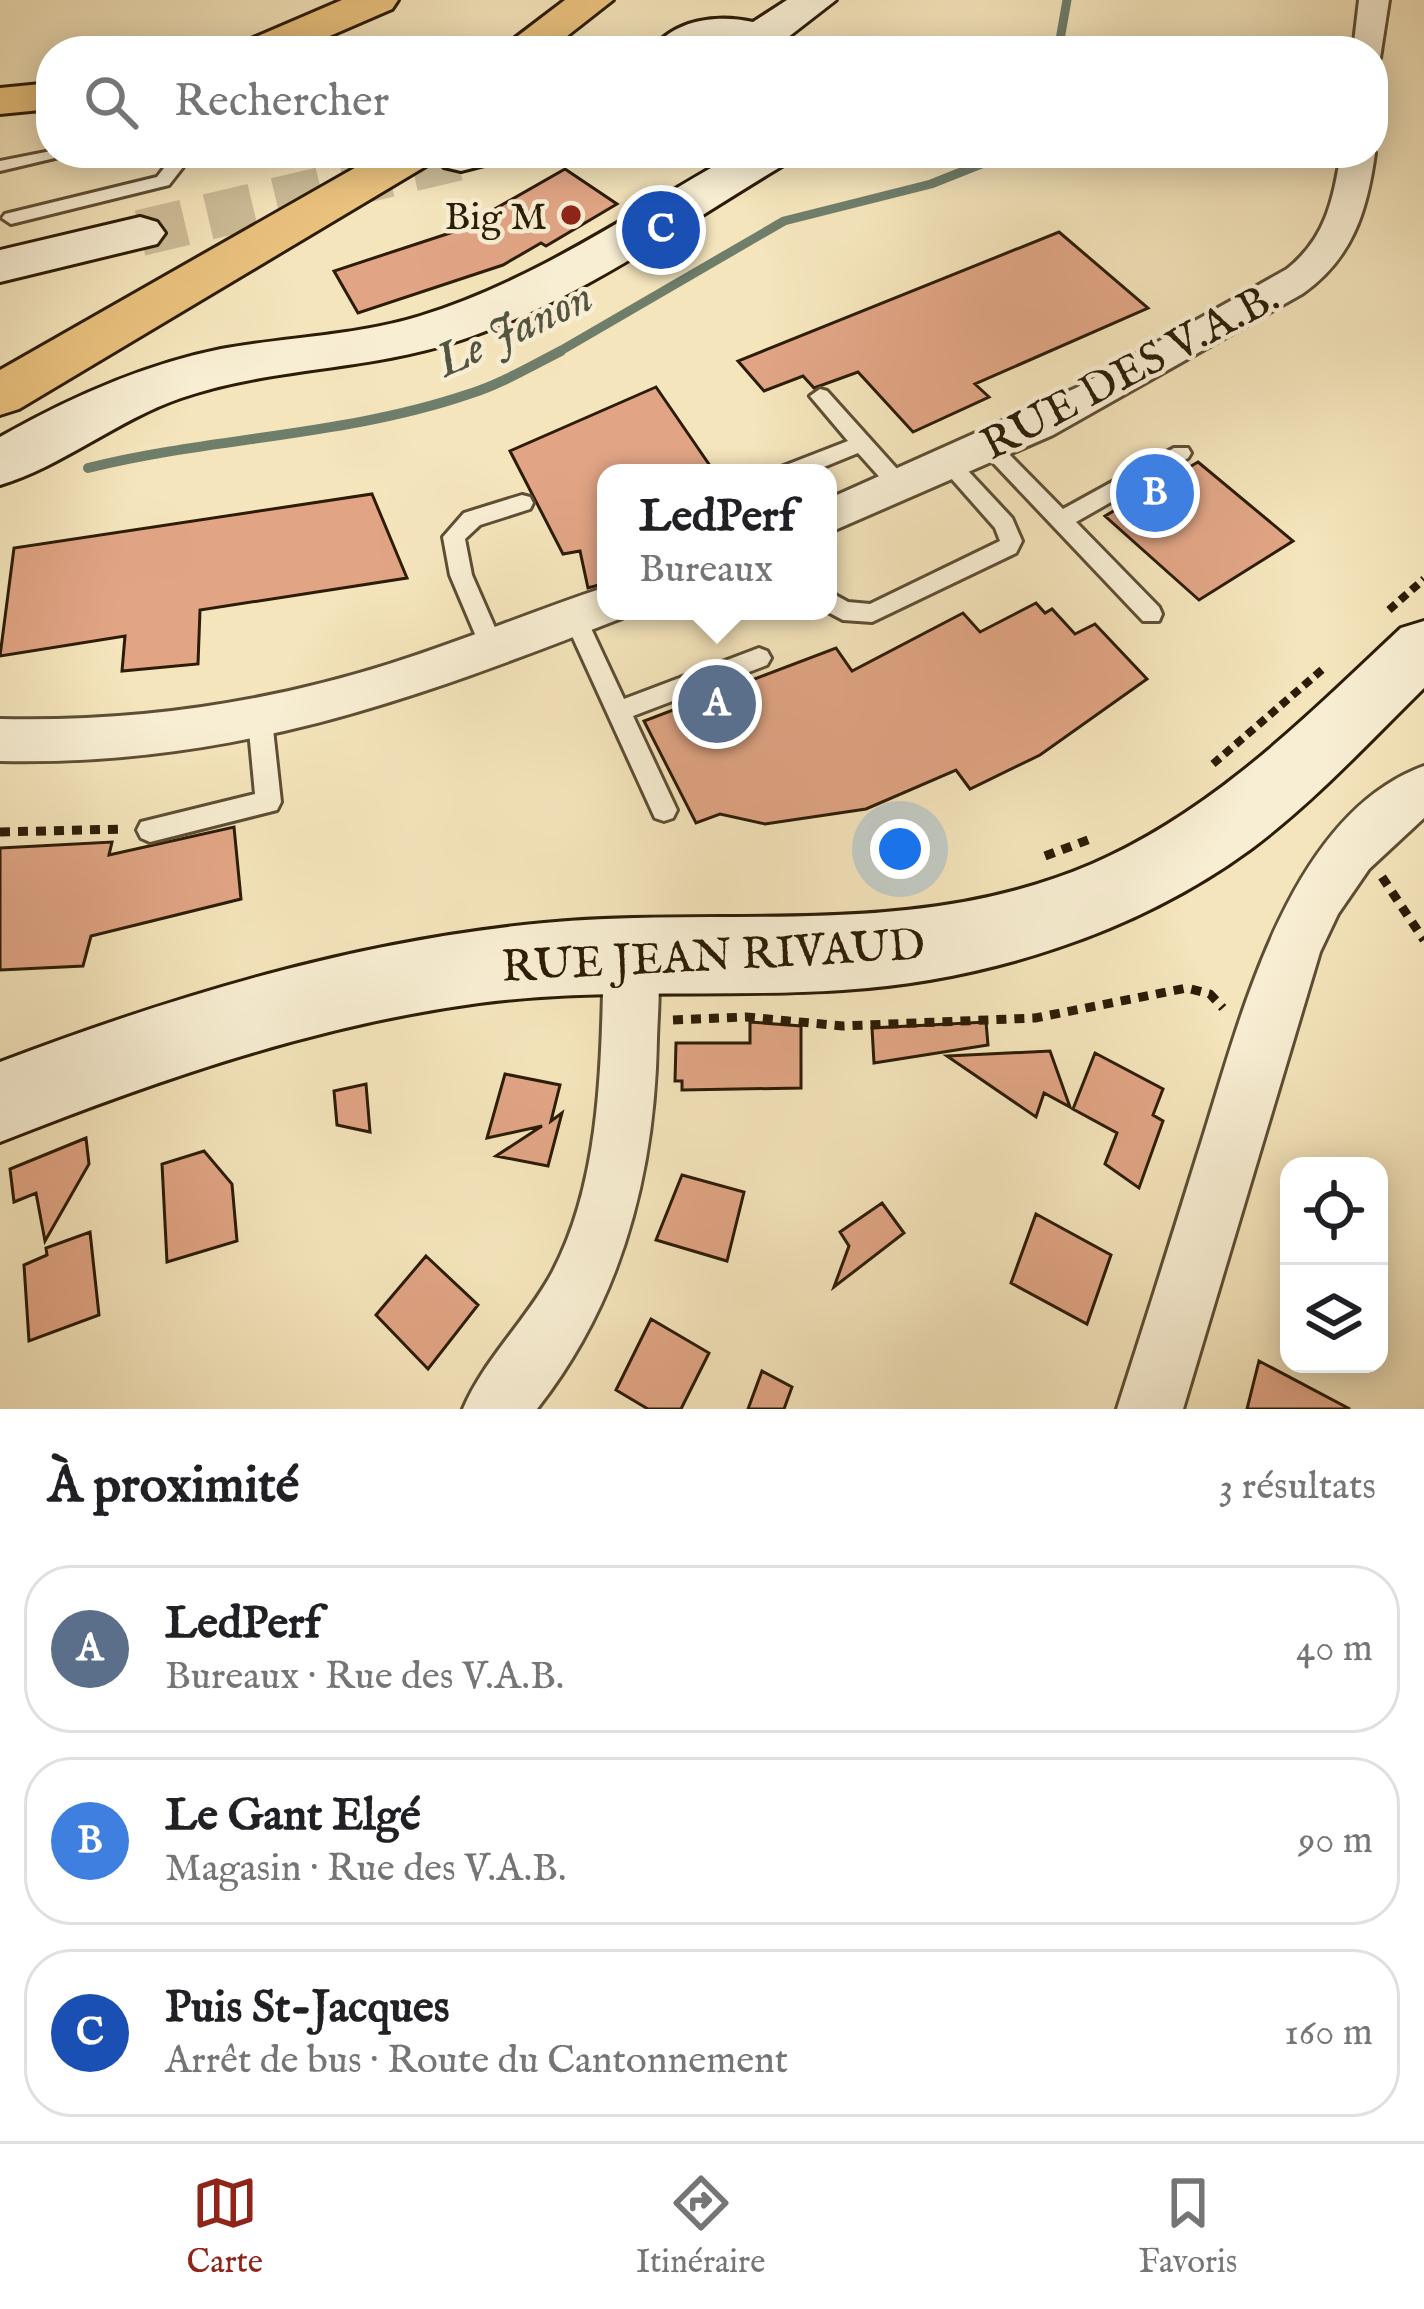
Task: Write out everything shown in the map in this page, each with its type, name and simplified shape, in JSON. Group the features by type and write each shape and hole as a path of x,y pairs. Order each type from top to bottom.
{"highway":[{"path":"294,36 377,0"},
{"path":"504,36 542,0"},
{"path":"541,36 592,0"},
{"path":"590,36 637,0"},
{"path":"0,101 36,97"},
{"path":"0,355 326,168"},
{"path":"0,395 425,168"}],"street":[{"path":"777,36 815,0"},
{"path":"1370,36 1374,0"},
{"path":"694,36 707,32 728,36"},
{"path":"0,464 97,409 147,388 215,369 417,334 492,310 555,280 745,168"},
{"name":"RUE DES V.A.B.","path":"837,513 988,445 1208,334 1292,283 1328,252 1346,219 1355,168"},
{"path":"0,266 140,233"},
{"path":"0,740 53,744 149,740 260,720 342,698 590,610"},
{"name":"RUE JEAN RIVAUD","path":"0,1102 127,1052 336,992 550,959 841,954 906,948 969,936 1098,896 1205,842 1399,636"},
{"path":"1150,1409 1300,930 1349,849 1367,829 1424,788"},
{"path":"496,1409 551,1337 593,1258 615,1189 627,1114 631,956"}],"lane":[{"path":"0,166 36,159"},
{"path":"10,218 164,181 173,168"},
{"path":"820,396 900,486"},
{"path":"809,464 862,442"},
{"path":"988,445 1151,614"},
{"path":"1060,521 1181,453"},
{"path":"837,604 857,614 884,610 1008,547 1012,541 1004,524 949,463"},
{"path":"491,646 461,575 454,537 472,519 523,502"},
{"path":"590,610 619,712 664,810"},
{"path":"619,712 759,658"},
{"path":"151,830 268,802 271,795 260,720"}],"path":[{"path":"1399,636 1424,579"},
{"path":"1197,777 1341,653"},
{"path":"0,832 151,830"},
{"path":"1023,864 1105,834"},
{"path":"1349,849 1387,883 1424,940"},
{"path":"666,1023 686,1017 843,1026 1035,1018 1187,988 1210,994 1223,1008"}],"building":[{"path":"565,169 617,204 503,265 358,313 334,271 456,231"},
{"path":"1059,232 1148,308 975,384 989,397 913,432 858,372 814,388 803,376 764,391 738,361"},
{"path":"656,387 709,464 597,464 597,586 588,588 580,551 563,554 510,451"},
{"path":"1198,462 1293,541 1199,600 1105,516"},
{"path":"372,494 407,578 200,610 198,664 122,671 125,636 0,656 14,548"},
{"path":"1036,603 1045,613 1052,609 1075,634 1095,624 1147,679 1040,755 970,789 956,770 866,809 765,824 720,814 696,823 644,721 836,648 852,671 963,613 980,632"},
{"path":"234,827 241,899 91,936 83,966 0,970 0,848 112,842 109,855"},
{"path":"750,1022 801,1026 801,1088 682,1090 682,1081 675,1081 676,1043 750,1043"},
{"path":"986,1022 988,1045 874,1063 872,1028"},
{"path":"1050,1051 1070,1107 1044,1093 1036,1117 947,1056"},
{"path":"1095,1053 1163,1089 1153,1115 1163,1121 1139,1188 1105,1164 1117,1133 1073,1109"},
{"path":"505,1074 560,1085 551,1121 562,1113 548,1166 496,1156 542,1126 487,1138"},
{"path":"366,1084 370,1132 337,1125 334,1091"},
{"path":"86,1138 89,1164 45,1241 36,1193 14,1202 10,1169"},
{"path":"204,1151 232,1184 237,1241 167,1262 162,1164"},
{"path":"682,1175 744,1192 727,1261 656,1240"},
{"path":"882,1203 904,1233 834,1287 849,1246 840,1232"},
{"path":"1036,1214 1111,1255 1087,1324 1011,1283"},
{"path":"90,1232 99,1315 29,1341 24,1265 47,1255 46,1248"},
{"path":"426,1256 478,1305 428,1369 376,1315"},
{"path":"651,1319 709,1353 681,1409 648,1409 616,1390"},
{"path":"1259,1361 1350,1409 1247,1409"},
{"path":"762,1371 792,1387 784,1409 748,1409"}],"waterway":[{"name":"Le Janon","path":"1061,36 1067,0"},
{"name":"Le Janon","path":"555,354 784,221 931,184 971,168"},
{"name":"Le Janon","path":"555,354 561,351"},
{"name":"Le Janon","path":"88,468 422,408 493,385 555,354"}],"tunnel":[{"path":"140,233 415,168"}],"place":[{"name":"Big M","path":"571,215"},
{"name":"Puis St-Jacques","path":"661,230"},
{"name":"Le Gant Elgé","path":"1155,493"},
{"name":"LedPerf","path":"717,704"}]}
